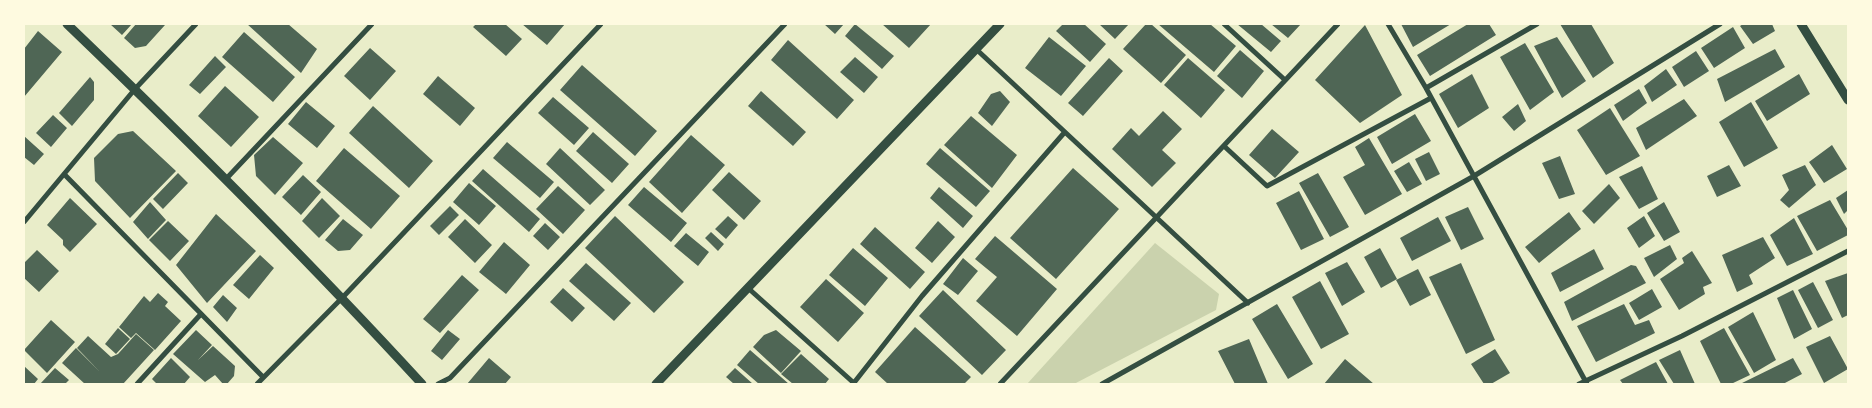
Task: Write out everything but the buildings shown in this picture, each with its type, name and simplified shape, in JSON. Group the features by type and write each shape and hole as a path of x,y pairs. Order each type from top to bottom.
{"street":[{"path":"67,24 226,179 343,297 422,384"},
{"path":"24,222 135,89 196,24"},
{"path":"226,179 372,24"},
{"path":"257,384 343,297 601,24"},
{"path":"438,384 450,378 457,371 785,24"},
{"path":"656,384 1000,24"},
{"path":"1224,24 1285,80"},
{"path":"1000,384 1338,24"},
{"path":"1388,24 1426,88 1586,383"},
{"path":"1426,88 1536,24"},
{"path":"1102,384 1474,176 1720,24"},
{"path":"1801,24 1848,100"},
{"path":"976,49 1064,133 1235,288 1248,303"},
{"path":"1224,146 1267,186 1431,98"},
{"path":"748,288 854,384 922,296 1064,133"},
{"path":"64,174 263,377"},
{"path":"1579,384 1586,383 1682,336 1848,251"},
{"path":"137,384 201,314"}],"green space":[{"path":"1155,243 1219,294 1216,310 1074,384 1027,384"}]}
